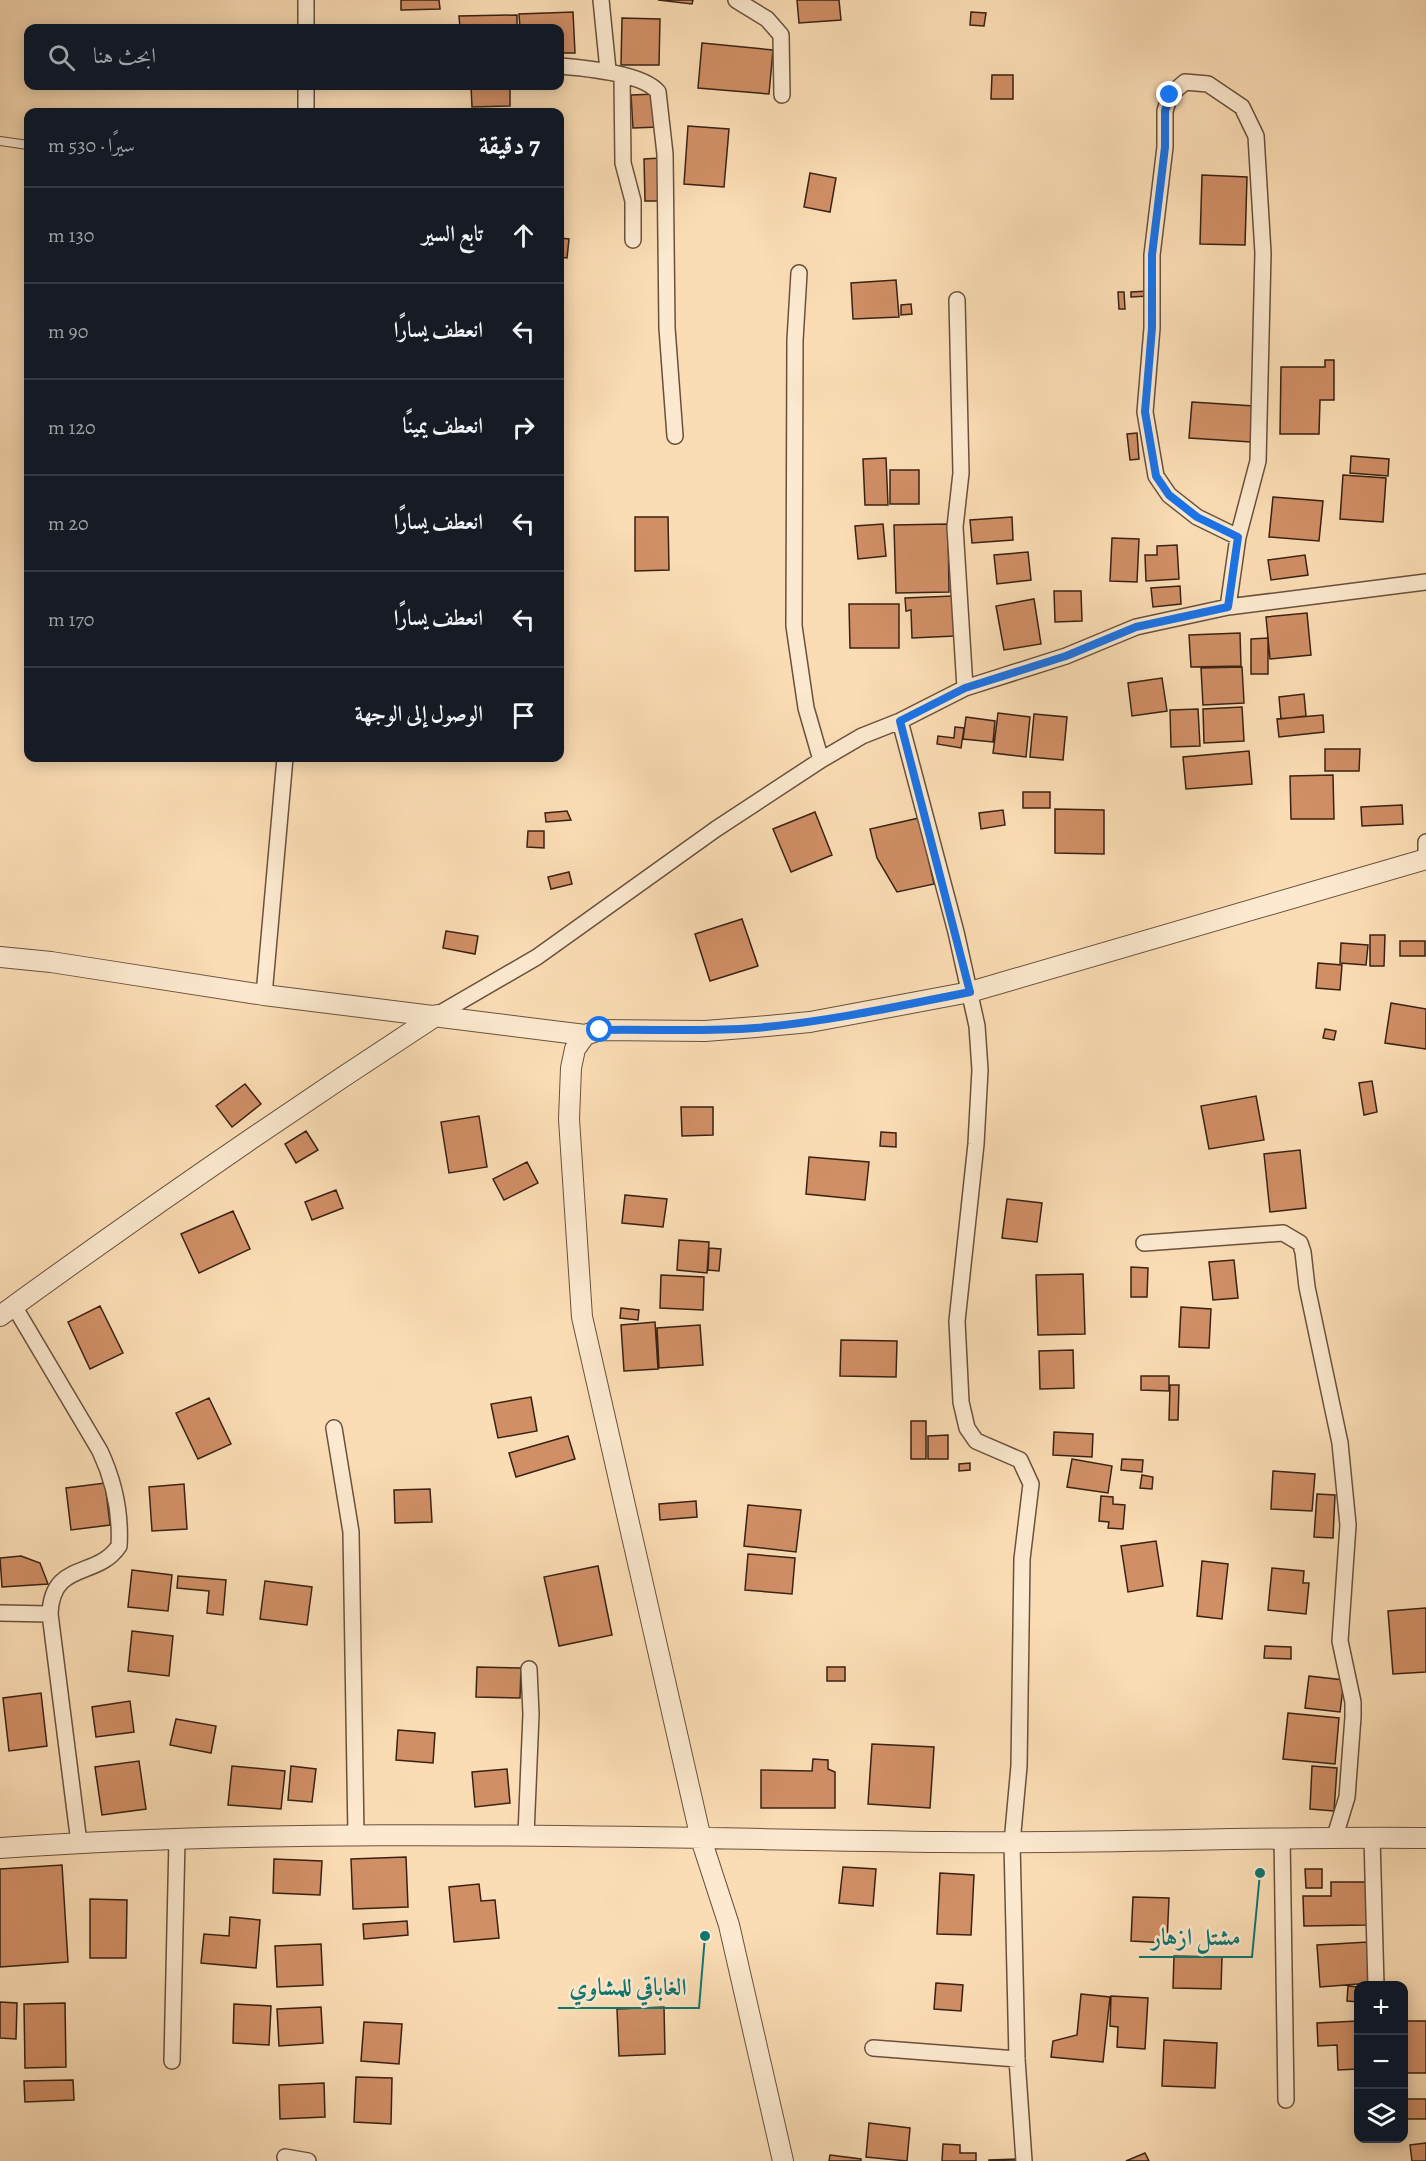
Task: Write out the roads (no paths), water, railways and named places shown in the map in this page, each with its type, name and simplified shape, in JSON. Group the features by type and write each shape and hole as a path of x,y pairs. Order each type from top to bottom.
{"street":[{"path":"306,0 306,24"},
{"path":"601,0 615,74 623,163 633,201 633,240"},
{"path":"736,0 767,20 781,35 782,95"},
{"path":"564,67 615,74 654,87 660,99 665,154 667,318 675,436"},
{"path":"1228,607 1238,537 1258,461 1263,253 1256,136 1242,107 1208,84 1185,82 1170,95 1165,111 1165,147 1152,255 1152,328 1145,412 1156,476 1169,495 1197,517 1238,537"},
{"path":"306,90 306,108"},
{"path":"799,273 795,340 794,626 806,708 821,760"},
{"path":"957,300 961,473 956,527 965,688"},
{"path":"79,1843 50,1614 53,1593 62,1579 79,1569 106,1562 119,1546 117,1503 109,1471 100,1451 7,1311 288,1112 437,1015 537,957 716,829 862,736 900,721 965,688 1066,656 1136,627 1228,607 1426,582"},
{"path":"900,721 977,1026 980,1070 976,1144 957,1321 961,1402 968,1428 976,1441 1020,1460 1031,1484 1022,1559 1019,1766 1012,1843 1017,2058 1024,2161"},
{"path":"264,995 285,762"},
{"path":"0,957 51,962 264,995 585,1035 600,1030 705,1031 799,1023 970,992 1426,859 1426,842"},
{"path":"585,1035 575,1049 571,1068 569,1119 582,1317 701,1839 729,1925 783,2161"},
{"path":"1144,1243 1283,1233 1300,1243 1303,1252 1307,1287 1340,1443 1348,1525 1340,1641 1353,1702 1353,1717 1347,1797 1335,1836"},
{"path":"334,1428 351,1532 356,1836"},
{"path":"0,1613 50,1614"},
{"path":"526,1834 531,1714 529,1669"},
{"path":"0,1848 177,1840 526,1834 1012,1843 1335,1836 1426,1838"},
{"path":"1282,1837 1286,2100"},
{"path":"1372,1837 1376,1981"},
{"path":"172,2061 177,1840"},
{"path":"873,2048 1017,2058"},
{"path":"285,2157 308,2161"}],"lane":[{"path":"0,141 24,144"}],"place":[{"name":"مشتل ازهار","path":"1260,1873"},
{"name":"الغاباقي للمشاوي","path":"705,1936"}]}
